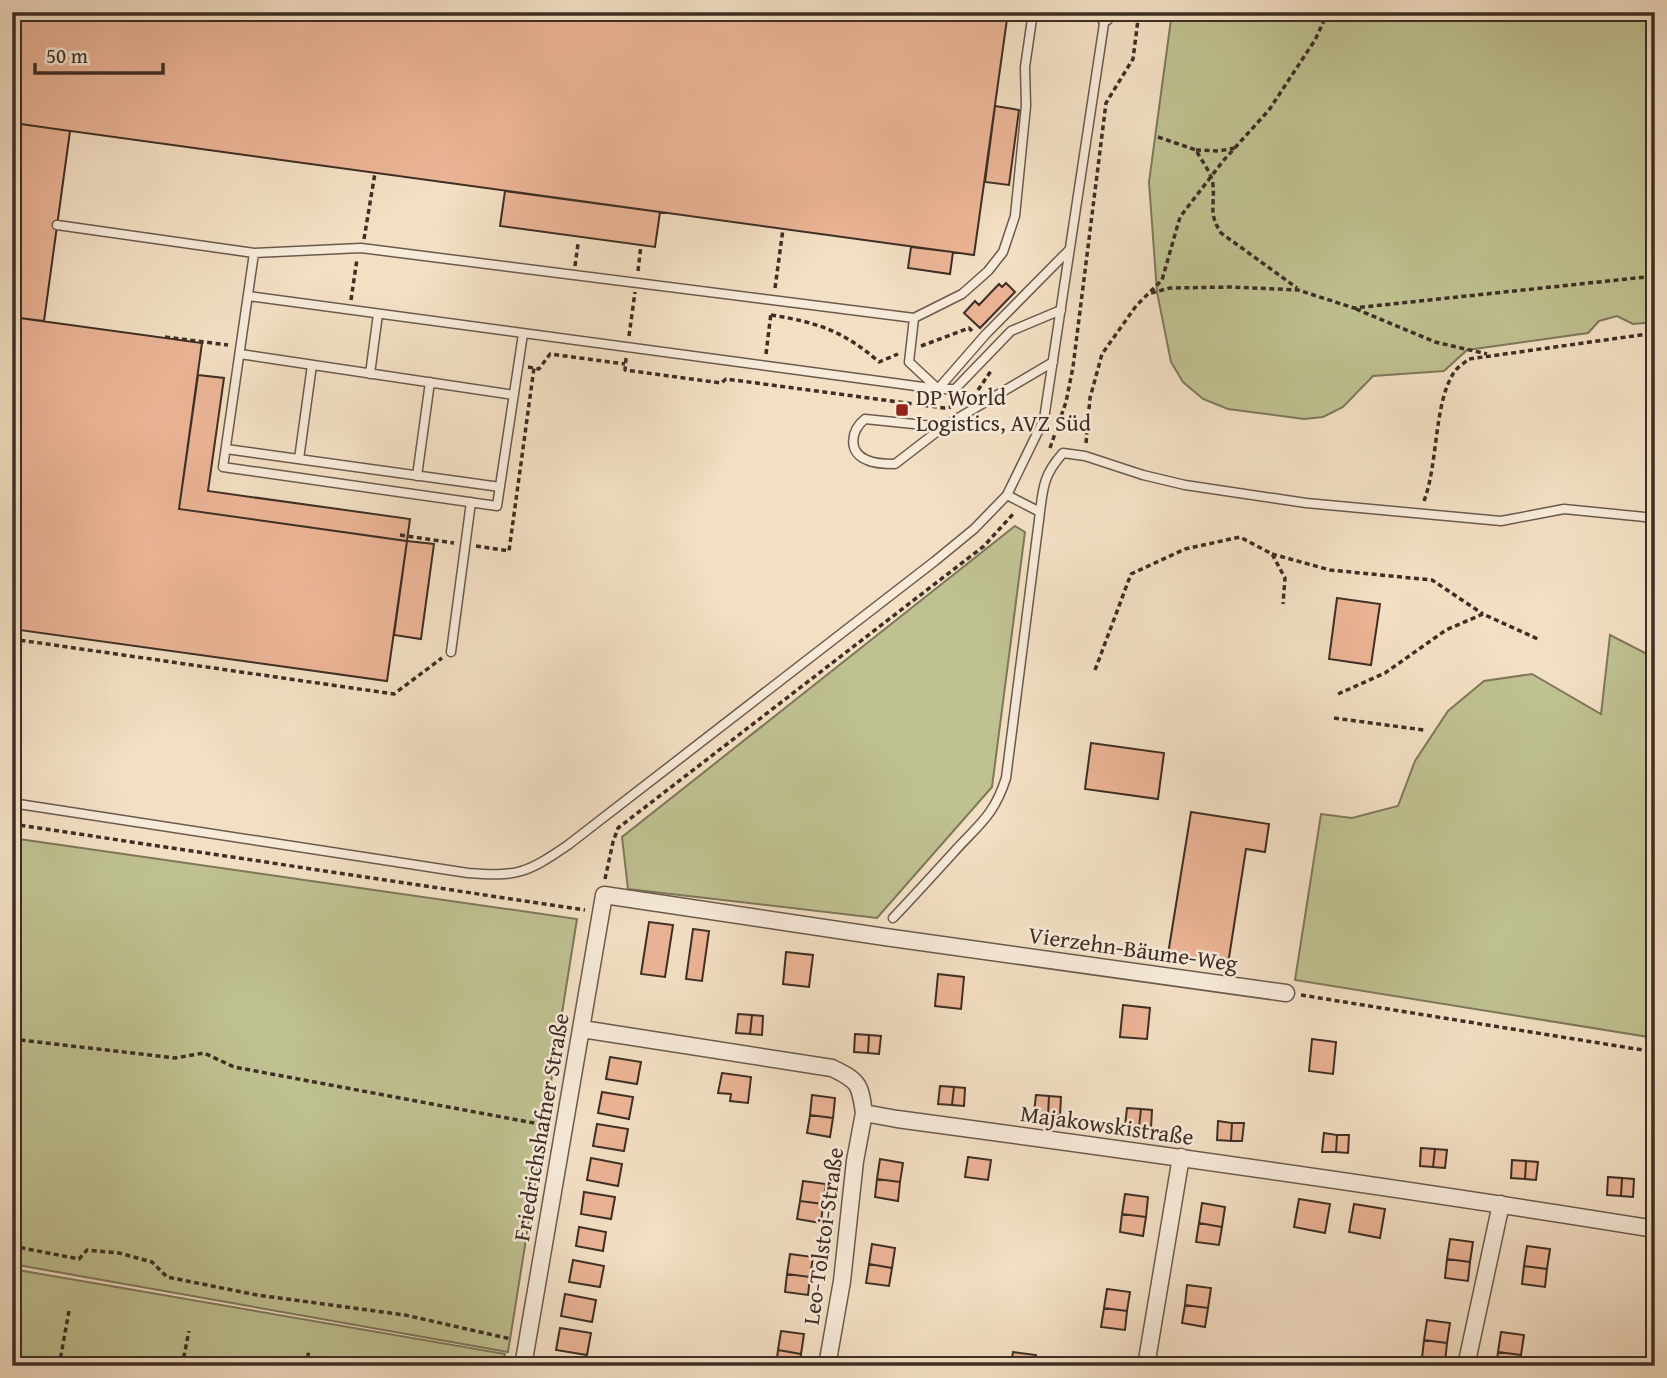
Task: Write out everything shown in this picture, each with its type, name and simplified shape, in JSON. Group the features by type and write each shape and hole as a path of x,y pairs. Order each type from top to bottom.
{"street":[{"name":"Friedrichshafner Straße","path":"523,1366 604,895"},
{"name":"Vierzehn-Bäume-Weg","path":"604,895 1286,993"},
{"path":"582,1029 832,1069 850,1077 861,1089 864,1113"},
{"name":"Majakowskistraße","path":"864,1113 1181,1157 1655,1229"},
{"name":"Leo-Tolstoi-Straße","path":"827,1366 842,1281 855,1161 864,1113"},
{"path":"1146,1366 1181,1157"},
{"path":"1466,1366 1501,1204"}],"lane":[{"path":"57,225 254,253 361,248 914,318 962,294 988,271 1003,252 1016,216 1026,106 1025,67 1033,12"},
{"path":"12,803 468,873 500,875 524,872 568,845 925,569 974,529 1007,495 1045,419 1106,15"},
{"path":"938,390 982,339 1069,250"},
{"path":"254,253 223,467 497,506 523,334"},
{"path":"248,296 938,390 955,389 1011,331 1060,310"},
{"path":"370,374 378,314"},
{"path":"914,318 909,362 938,390"},
{"path":"240,350 312,365 514,395"},
{"path":"943,427 865,419 853,433 853,442 855,451 862,458 870,462 895,464 943,427 1053,362"},
{"path":"299,459 312,365"},
{"path":"417,476 430,382"},
{"path":"226,449 500,487"},
{"path":"893,918 955,850 984,823 999,801 1006,778 1042,489 1049,469 1063,453 1085,456 1185,485 1306,503 1501,521 1564,509 1655,518"},
{"path":"1007,495 1040,512"},
{"path":"451,652 471,502"}],"path":[{"path":"1047,456 1066,402 1073,367 1106,103 1133,59 1139,12"},
{"path":"1085,456 1090,398 1102,354 1136,306 1162,280 1180,217 1269,110 1315,40 1328,12"},
{"path":"1158,137 1196,150 1219,151 1235,148"},
{"path":"1196,150 1211,177 1213,221 1221,233 1298,289"},
{"path":"574,275 578,244"},
{"path":"1354,308 1655,276"},
{"path":"1149,293 1170,288 1298,289 1354,308 1435,342 1490,355"},
{"path":"771,315 822,325 862,347 879,362 969,328 982,339"},
{"path":"1647,334 1655,327"},
{"path":"1420,512 1430,485 1440,419 1453,373 1469,359 1655,333"},
{"path":"164,337 240,350"},
{"path":"518,365 539,369 550,354 625,364"},
{"path":"604,895 612,842 618,828 984,546 1023,503"},
{"path":"1095,670 1131,574 1185,549 1240,537 1272,554 1330,570 1432,580 1483,614 1540,640"},
{"path":"1272,554 1285,578 1283,604"},
{"path":"1338,694 1385,673 1446,630 1483,614"},
{"path":"12,639 394,694 451,652"},
{"path":"1334,718 1424,730"},
{"path":"12,824 601,912"},
{"path":"1286,993 1655,1052"},
{"path":"12,1039 175,1058 204,1053 234,1067 564,1128"},
{"path":"12,1246 79,1259 87,1250 119,1253 152,1262 167,1277 257,1296 405,1315 527,1342"},
{"path":"59,1366 69,1311"},
{"path":"182,1366 189,1331"},
{"path":"306,1366 309,1350"},
{"path":"12,1365 19,1366"}],"green space":[{"path":"1172,12 1655,12 1655,322 1633,324 1617,316 1599,321 1588,333 1467,350 1444,371 1373,376 1343,407 1323,417 1304,419 1228,409 1203,399 1183,382 1171,362 1157,292 1149,182"},
{"path":"1015,526 1025,532 992,787 877,918 628,889 622,837"},
{"path":"1610,635 1655,658 1655,1038 1295,980 1321,814 1352,818 1398,806 1415,761 1448,711 1484,681 1532,674 1601,714"},
{"path":"12,838 577,919 508,1352 12,1264"},
{"path":"12,1269 505,1354 502,1366 12,1366"}],"building":[{"path":"15,12 1008,12 974,255 12,123 12,34"},
{"path":"995,106 1019,110 1009,185 985,182"},
{"path":"14,123 70,131 44,321 12,317"},
{"path":"505,191 660,212 655,247 500,226"},
{"path":"911,247 953,252 950,274 908,268"},
{"path":"1006,283 1015,292 980,328 964,313 975,301 979,305 999,284 1002,287"},
{"path":"12,317 202,343 179,509 407,541 387,681 12,629"},
{"path":"198,375 224,378 208,491 410,519 407,541 179,509"},
{"path":"407,541 434,544 421,639 394,635"},
{"path":"1337,598 1380,604 1371,665 1329,659"},
{"path":"1091,743 1164,753 1158,799 1085,789"},
{"path":"1191,812 1269,824 1265,852 1246,849 1228,964 1168,954"},
{"path":"649,922 673,925 665,977 641,974"},
{"path":"693,929 709,931 702,981 686,979"},
{"path":"786,952 813,955 809,987 783,984"},
{"path":"938,974 964,977 961,1009 935,1006"},
{"path":"1123,1005 1150,1008 1147,1039 1120,1037"},
{"path":"738,1014 752,1015 750,1034 736,1033"},
{"path":"752,1015 763,1016 762,1035 750,1034"},
{"path":"855,1034 869,1035 868,1053 854,1052"},
{"path":"869,1035 881,1036 879,1054 868,1053"},
{"path":"1312,1039 1336,1042 1333,1074 1309,1071"},
{"path":"610,1057 641,1062 637,1084 606,1079"},
{"path":"722,1073 751,1077 748,1103 730,1101 731,1094 718,1093"},
{"path":"940,1086 954,1087 952,1105 938,1104"},
{"path":"954,1087 965,1088 964,1106 952,1105"},
{"path":"602,1092 633,1097 629,1119 598,1113"},
{"path":"812,1095 835,1098 833,1118 810,1115"},
{"path":"1036,1095 1049,1096 1048,1115 1034,1113"},
{"path":"1049,1096 1061,1097 1060,1115 1048,1115"},
{"path":"1127,1108 1141,1109 1139,1127 1125,1126"},
{"path":"1141,1109 1152,1110 1151,1128 1139,1127"},
{"path":"810,1115 833,1118 830,1137 807,1133"},
{"path":"1218,1121 1232,1123 1231,1141 1217,1140"},
{"path":"1232,1123 1244,1123 1242,1141 1231,1141"},
{"path":"597,1124 628,1129 624,1151 593,1146"},
{"path":"1324,1133 1337,1135 1336,1152 1322,1152"},
{"path":"1337,1135 1349,1135 1348,1153 1336,1152"},
{"path":"1421,1148 1435,1149 1433,1167 1420,1166"},
{"path":"1435,1149 1447,1150 1445,1168 1433,1167"},
{"path":"968,1157 991,1160 988,1180 965,1177"},
{"path":"591,1158 622,1164 618,1186 587,1180"},
{"path":"880,1159 903,1163 900,1182 877,1179"},
{"path":"1512,1160 1526,1161 1525,1179 1511,1178"},
{"path":"1526,1161 1538,1162 1536,1180 1525,1179"},
{"path":"1608,1177 1622,1178 1621,1196 1607,1195"},
{"path":"1622,1178 1634,1179 1633,1197 1621,1196"},
{"path":"877,1179 900,1182 898,1201 875,1197"},
{"path":"803,1181 826,1184 823,1204 800,1201"},
{"path":"584,1192 615,1197 611,1219 581,1214"},
{"path":"1125,1194 1148,1197 1146,1217 1122,1214"},
{"path":"1299,1199 1330,1204 1325,1233 1294,1227"},
{"path":"800,1201 823,1204 821,1223 797,1219"},
{"path":"1202,1203 1225,1207 1222,1227 1199,1223"},
{"path":"1354,1204 1385,1209 1380,1238 1349,1232"},
{"path":"1122,1214 1146,1217 1143,1236 1120,1232"},
{"path":"1199,1223 1222,1227 1219,1245 1196,1242"},
{"path":"579,1227 606,1232 603,1251 576,1246"},
{"path":"1450,1239 1473,1242 1470,1262 1447,1259"},
{"path":"872,1244 895,1248 892,1268 869,1264"},
{"path":"1527,1246 1550,1249 1547,1269 1524,1266"},
{"path":"790,1254 813,1257 810,1277 787,1274"},
{"path":"1447,1259 1470,1262 1468,1281 1445,1278"},
{"path":"573,1260 604,1266 600,1287 569,1282"},
{"path":"869,1264 892,1268 889,1286 866,1283"},
{"path":"1524,1266 1547,1269 1545,1287 1522,1284"},
{"path":"787,1274 810,1277 808,1295 785,1292"},
{"path":"1187,1285 1211,1288 1208,1308 1185,1305"},
{"path":"1107,1289 1130,1292 1127,1311 1104,1308"},
{"path":"565,1294 596,1300 592,1322 561,1316"},
{"path":"1185,1305 1208,1308 1205,1327 1182,1323"},
{"path":"1104,1308 1127,1311 1125,1330 1101,1327"},
{"path":"1427,1320 1450,1323 1447,1343 1424,1340"},
{"path":"560,1328 591,1333 587,1355 556,1350"},
{"path":"781,1331 804,1334 801,1354 778,1350"},
{"path":"1501,1332 1524,1335 1521,1355 1498,1352"},
{"path":"1424,1340 1447,1343 1445,1362 1422,1358"},
{"path":"778,1350 801,1354 800,1366 776,1366"},
{"path":"1013,1352 1036,1355 1034,1366 1011,1366"},
{"path":"1498,1352 1521,1355 1520,1366 1496,1366"},
{"path":"858,1357 881,1360 880,1366 857,1366"}],"place":[{"name":"DP World Logistics, AVZ Süd","path":"902,410"}]}
